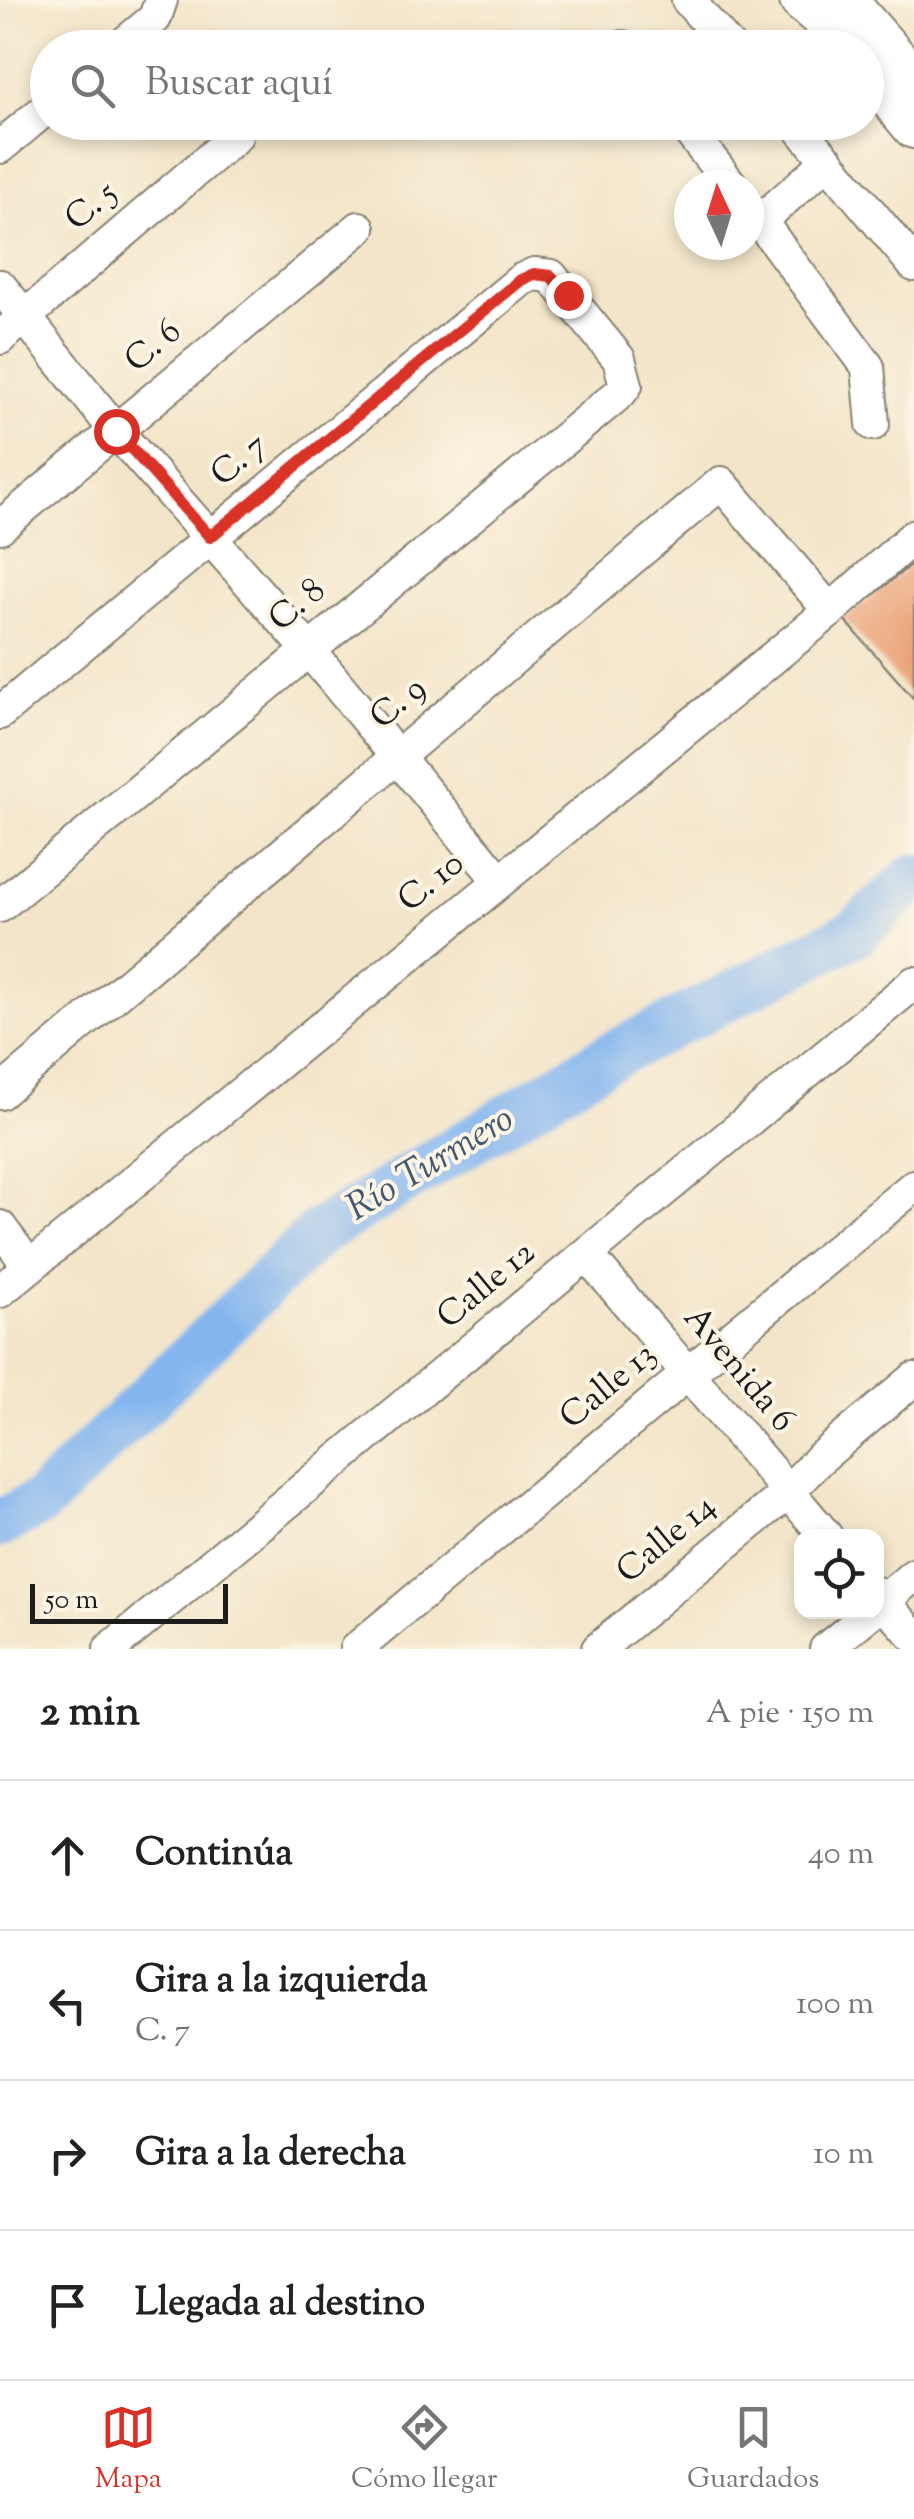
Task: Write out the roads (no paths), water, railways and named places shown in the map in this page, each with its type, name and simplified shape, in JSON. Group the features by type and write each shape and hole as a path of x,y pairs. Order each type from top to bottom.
{"main road":[{"path":"801,0 835,30"},
{"path":"845,0 871,30"},
{"path":"884,45 914,79"},
{"path":"884,91 914,127"}],"street":[{"path":"688,0 714,30"},
{"path":"141,30 155,18 161,3"},
{"path":"0,147 30,123"},
{"name":"C. 5","path":"12,327 231,140"},
{"path":"696,140 719,170"},
{"path":"811,140 914,265"},
{"path":"764,207 828,160"},
{"path":"764,227 868,367 874,424"},
{"name":"C. 6","path":"0,527 359,228"},
{"name":"C. 8","path":"0,906 620,393 626,385 619,358 551,276 534,274"},
{"name":"C. 7","path":"0,713 521,280 534,274"},
{"path":"0,286 12,327 116,431 210,537 308,649 498,880"},
{"name":"C. 9","path":"0,1093 721,483 830,611"},
{"name":"C. 10","path":"0,1291 830,611 914,536"},
{"name":"Calle 12","path":"125,1645 914,983"},
{"name":"Calle 13","path":"356,1649 914,1186"},
{"path":"0,1227 30,1266"},
{"name":"Avenida 6","path":"588,1255 820,1529"},
{"name":"Calle 14","path":"598,1649 787,1492 818,1460 914,1379"},
{"path":"884,1598 914,1575"},
{"path":"884,1609 914,1636"},
{"path":"826,1649 859,1619"}],"waterway":[{"name":"Río Turmero","path":"0,1524 41,1502 318,1233 605,1059 856,932 914,878"}]}
